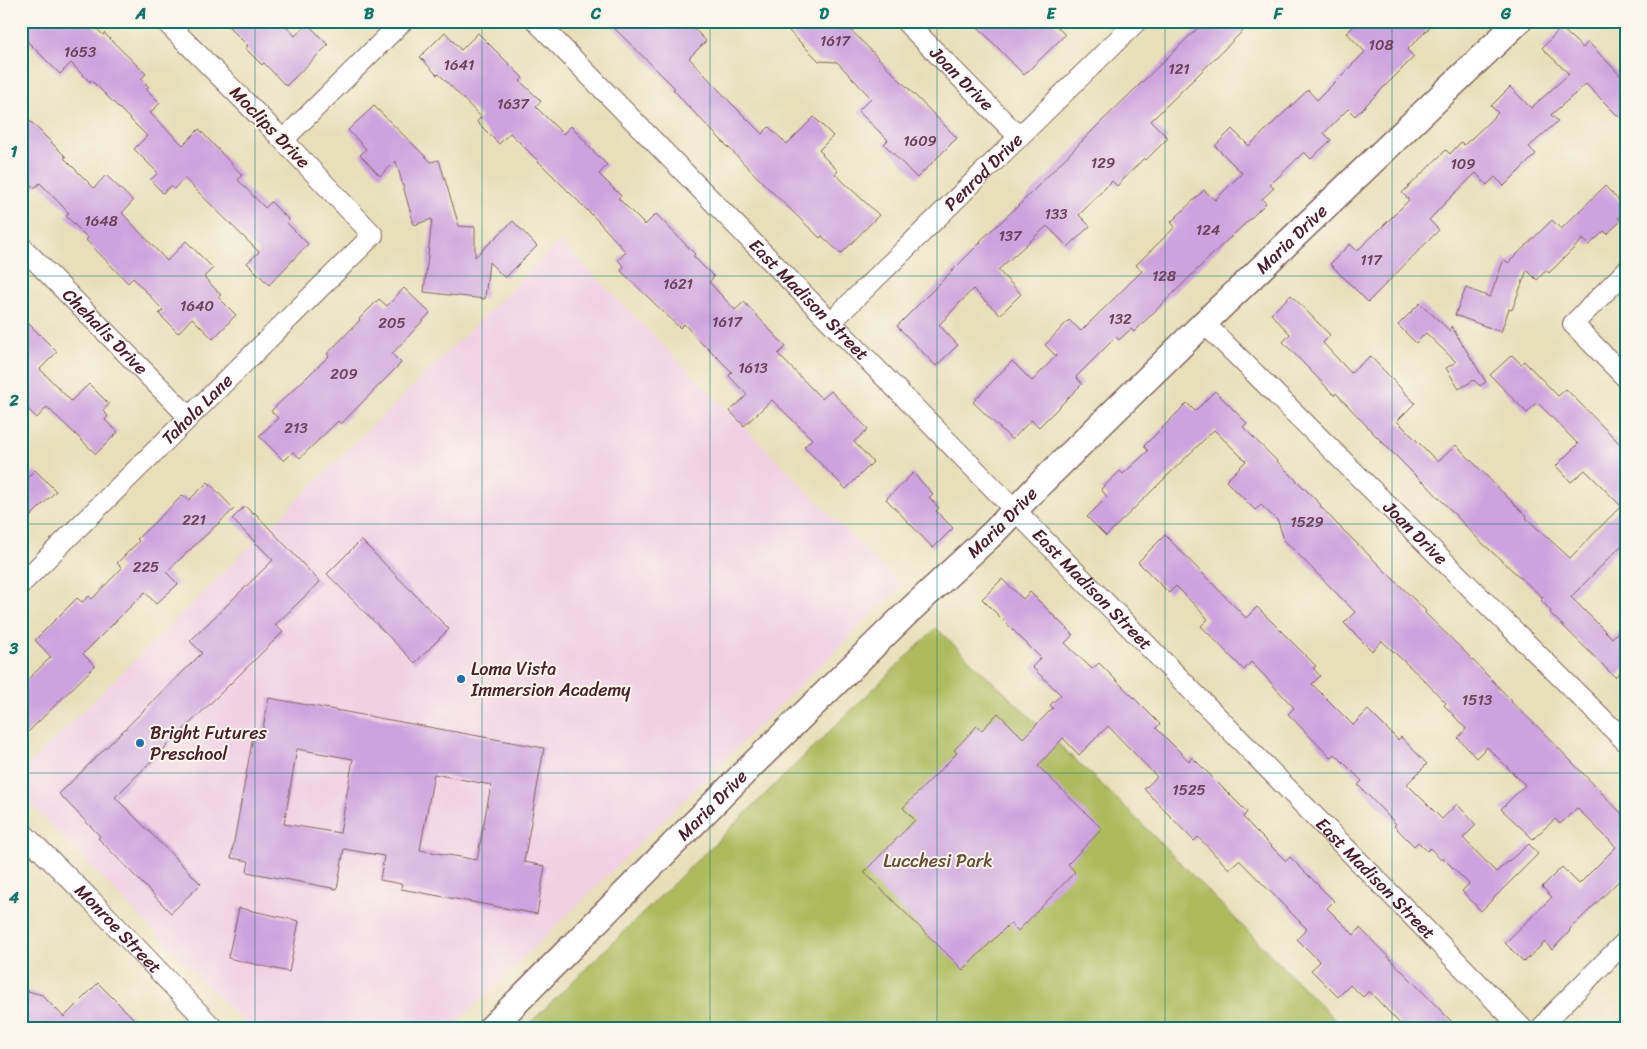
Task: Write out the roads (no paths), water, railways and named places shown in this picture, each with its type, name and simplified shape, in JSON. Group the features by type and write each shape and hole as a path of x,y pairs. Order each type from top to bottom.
{"street":[{"name":"Moclips Drive","path":"165,21 283,140 373,235"},
{"path":"283,140 403,21"},
{"name":"East Madison Street","path":"536,21 1522,1028"},
{"name":"Joan Drive","path":"906,21 1019,137"},
{"name":"Penrod Drive","path":"831,322 1136,21"},
{"name":"Maria Drive","path":"490,1028 751,766 908,612 993,533 1204,323 1519,21"},
{"name":"Tahola Lane","path":"21,584 373,235"},
{"name":"Chehalis Drive","path":"21,246 189,417"},
{"path":"1626,271 1573,324 1626,378"},
{"name":"Joan Drive","path":"1204,323 1626,742"},
{"name":"Monroe Street","path":"21,831 90,899 213,1028"},
{"path":"1542,1028 1552,1014 1626,941"}],"place":[{"name":"Loma Vista Immersion Academy","path":"461,679"},
{"name":"Bright Futures Preschool","path":"140,743"}],"park label":[{"name":"Lucchesi Park","path":"938,861"}]}
